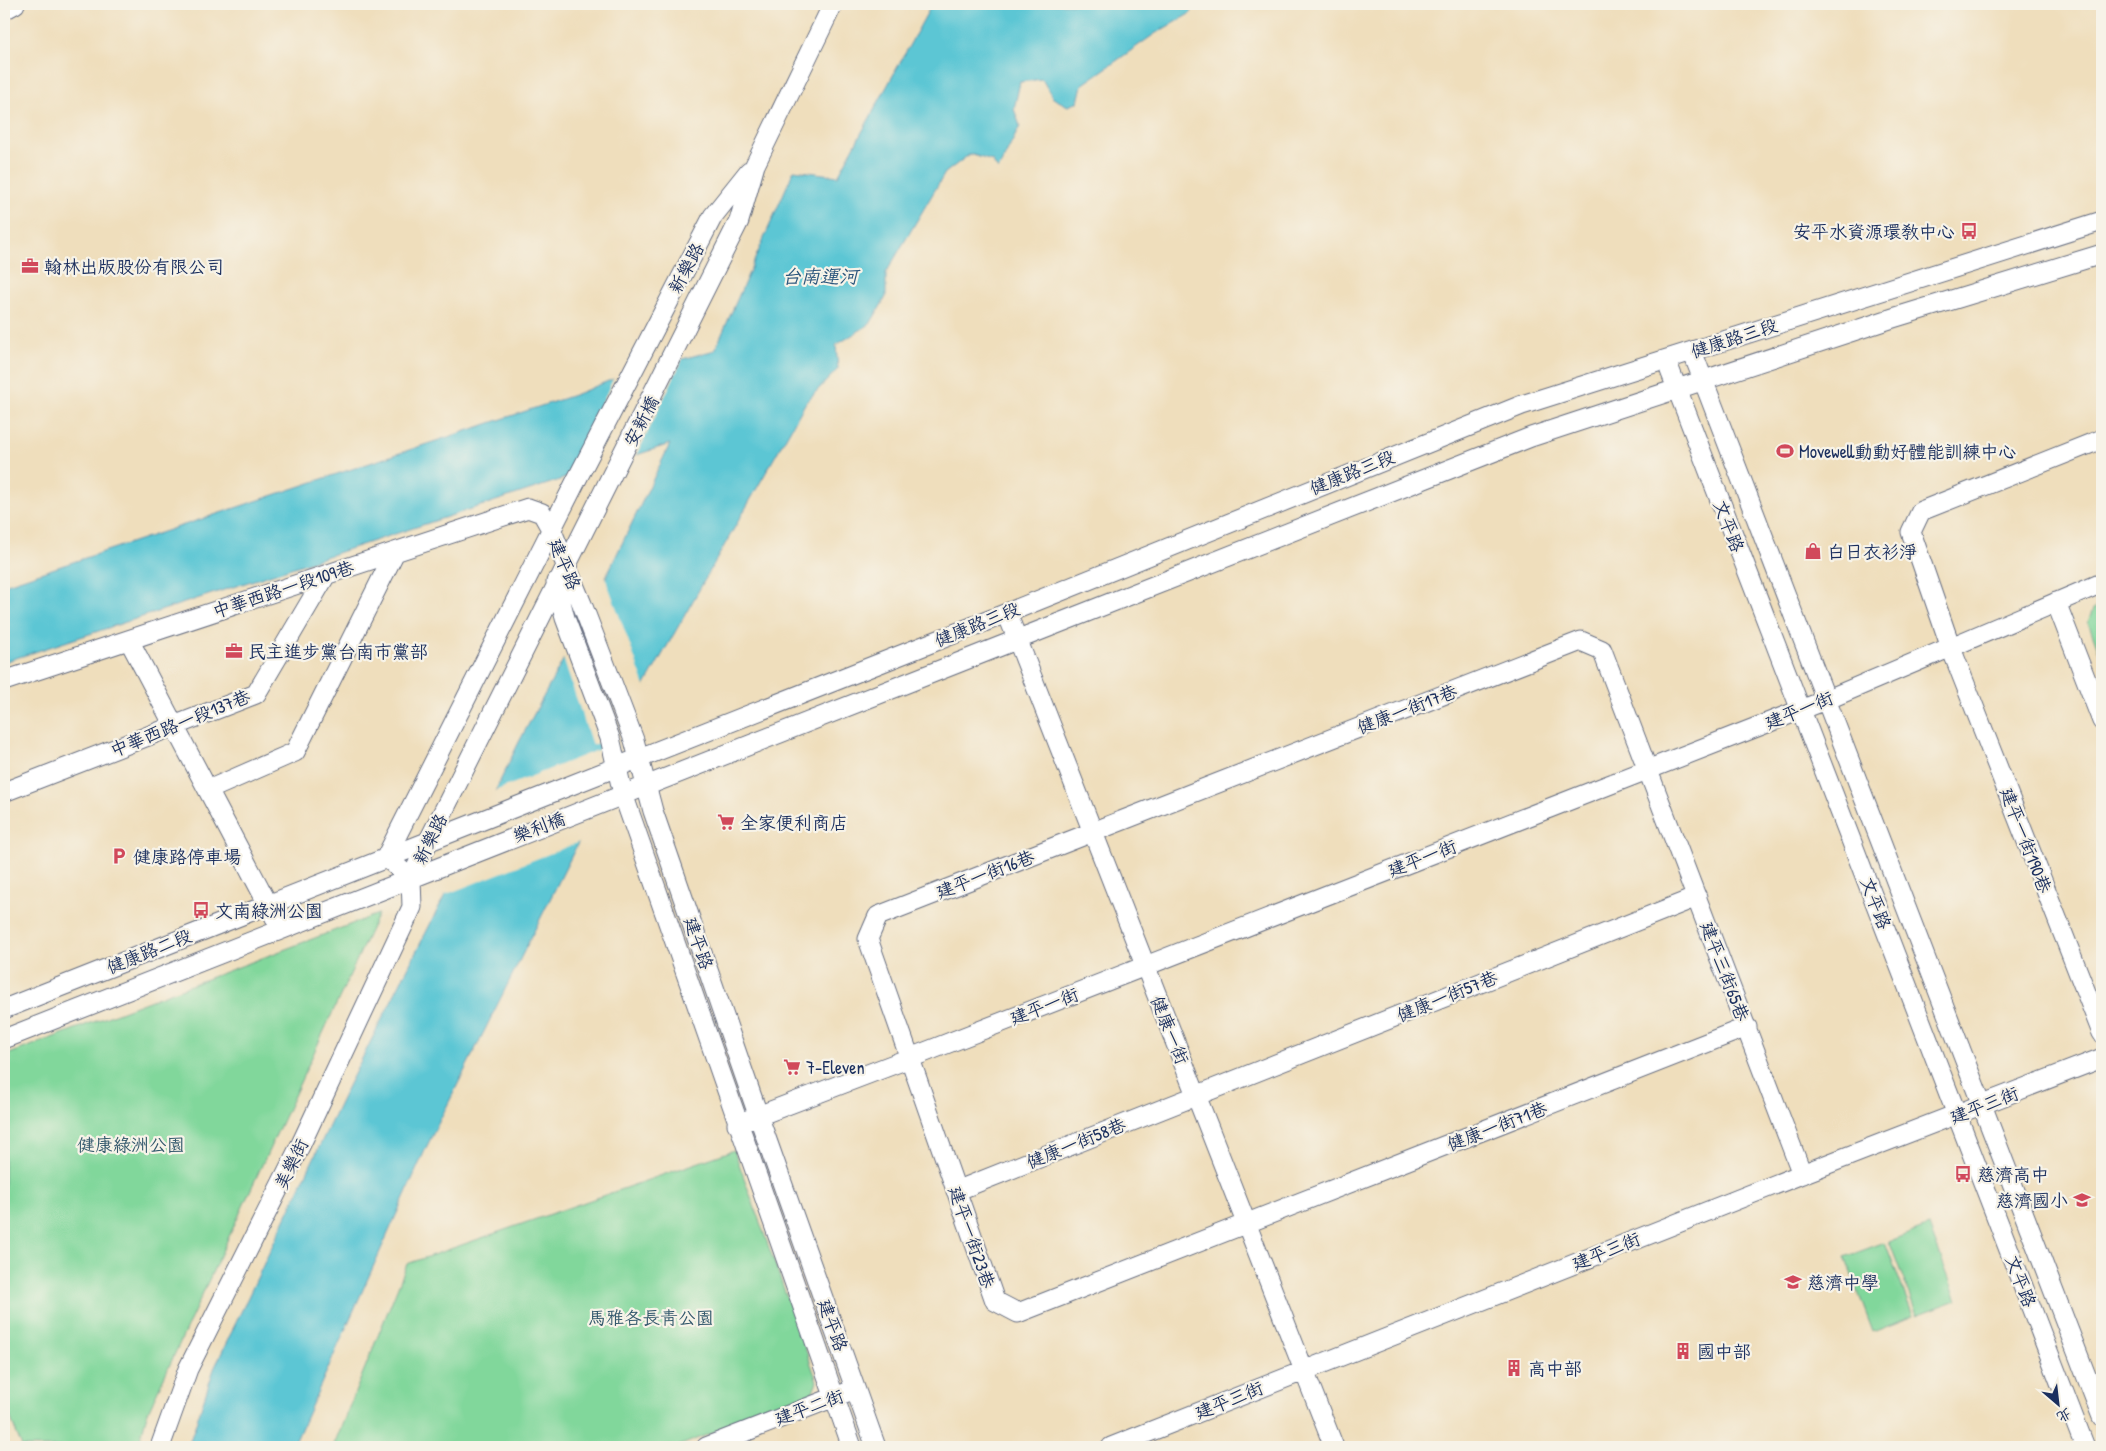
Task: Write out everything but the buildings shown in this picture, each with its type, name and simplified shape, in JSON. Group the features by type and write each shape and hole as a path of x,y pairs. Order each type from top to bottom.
{"street":[{"path":"4,10 15,4"},
{"name":"新樂路","path":"670,363 739,221 754,165 832,4"},
{"name":"新樂路","path":"628,379 713,216 754,165"},
{"name":"健康路三段","path":"618,766 1007,613 1522,405 2102,221"},
{"name":"健康路三段","path":"623,794 1531,437 1893,318 2102,254"},
{"name":"文平路","path":"1692,351 2102,1417"},
{"name":"文平路","path":"1666,360 2086,1447"},
{"name":"安新橋","path":"612,478 670,363"},
{"name":"安新橋","path":"573,486 628,379"},
{"name":"建平一街190巷","path":"2102,439 1921,511 1910,532 1951,648 2102,1033"},
{"name":"新樂路","path":"573,486 552,531 386,857 412,879 429,840 612,478"},
{"name":"中華西路一段109巷","path":"4,681 528,508 542,513 552,531"},
{"name":"建平路","path":"552,531 582,604 629,729 639,758 645,786 758,1116 876,1447"},
{"name":"建平路","path":"552,531 556,590 610,738 623,794 737,1124 852,1447"},
{"path":"208,790 295,752 395,552"},
{"name":"中華西路一段137巷","path":"4,792 256,694 326,575"},
{"name":"建平一街","path":"737,1124 1145,967 1801,710 2102,583"},
{"path":"2056,602 2102,721"},
{"name":"健康一街","path":"1007,613 1334,1447"},
{"path":"129,640 281,929"},
{"name":"健康一街17巷","path":"1092,832 1581,641 1602,650 1648,769"},
{"name":"樂利橋","path":"462,827 618,766"},
{"name":"建平三街65巷","path":"1648,769 1802,1174"},
{"name":"樂利橋","path":"456,860 623,794"},
{"name":"健康路二段","path":"4,1009 462,827"},
{"name":"建平一街16巷","path":"878,916 1092,832"},
{"name":"健康路二段","path":"4,1039 456,860"},
{"name":"美樂街","path":"160,1447 188,1369 301,1144 412,907 412,879"},
{"name":"健康一街57巷","path":"1196,1095 1697,898"},
{"name":"建平一街23巷","path":"878,916 868,939 994,1302 1018,1313 1246,1224"},
{"name":"健康一街71巷","path":"1246,1224 1747,1027"},
{"name":"建平三街","path":"1111,1447 1802,1174 2102,1058"},
{"name":"健康一街58巷","path":"956,1191 1196,1095"},
{"name":"建平二街","path":"706,1447 856,1390"}],"green space":[{"path":"2102,605 2102,660 2088,622 2093,609"},
{"name":"健康綠洲公園","path":"378,914 147,1414 138,1447 22,1447 4,1401 4,1056"},
{"name":"馬雅各長青公園","path":"734,1150 817,1381 812,1394 676,1447 333,1447 407,1264"},
{"path":"1929,1226 1957,1300 1917,1315 1889,1241"},
{"path":"1885,1242 1913,1316 1873,1332 1845,1257"}],"water":[{"name":"台南運河","path":"932,4 1194,4 1191,13 1156,33 1082,85 1078,102 1068,106 1053,98 1042,79 1020,82 1014,109 1020,126 998,170 992,161 970,154 945,173 886,273 886,297 870,324 836,345 838,369 806,402 608,750 584,831 426,1148 293,1447 188,1447 214,1369 347,1088 446,893 519,742 590,610 670,444 4,662 4,585 577,394 618,377 715,350 794,170 838,176"}],"pier":[{"path":"684,356 636,457 566,480 615,375"},
{"path":"604,574 646,689 620,735 592,745 562,655"},
{"path":"615,743 582,841 442,896 492,792"}],"place":[{"name":"安平水資源環教中心","path":"1969,231"},
{"name":"翰林出版股份有限公司","path":"30,266"},
{"name":"Movewell動動好體能訓練中心","path":"1785,451"},
{"name":"白日衣衫淨","path":"1813,551"},
{"name":"民主進步黨台南市黨部","path":"234,651"},
{"name":"全家便利商店","path":"726,822"},
{"name":"健康路停車場","path":"119,856"},
{"name":"文南綠洲公園","path":"201,910"},
{"name":"7-Eleven","path":"792,1067"},
{"name":"慈濟高中","path":"1963,1174"},
{"name":"慈濟國小","path":"2082,1200"},
{"name":"慈濟中學","path":"1793,1282"},
{"name":"國中部","path":"1683,1351"},
{"name":"高中部","path":"1514,1368"}]}
